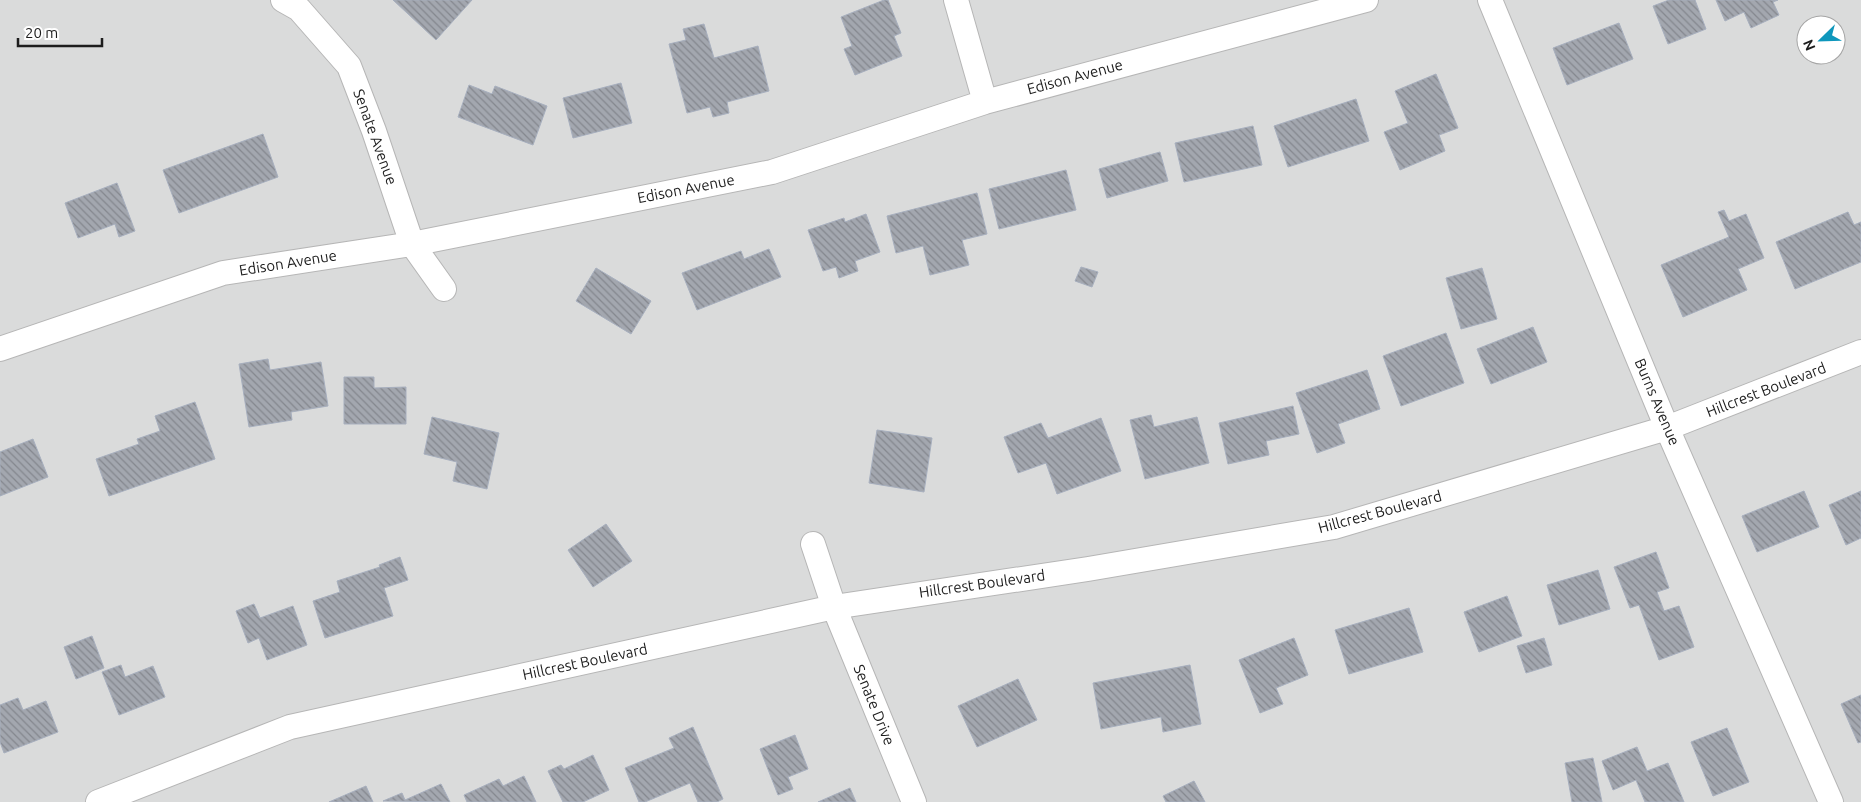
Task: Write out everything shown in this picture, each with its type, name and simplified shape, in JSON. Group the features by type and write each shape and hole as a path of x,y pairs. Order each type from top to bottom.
{"street":[{"name":"Senate Avenue","path":"283,0 299,9 349,66 374,130 412,244 444,289"},
{"path":"956,0 985,102"},
{"name":"Edison Avenue","path":"0,349 223,273 412,244 772,172 985,102 1366,0"},
{"name":"Burns Avenue","path":"1490,0 1667,428 1831,802"},
{"name":"Hillcrest Boulevard","path":"98,802 290,727 834,607 1097,568 1334,527 1667,428 1861,352"},
{"path":"813,544 834,607"},
{"name":"Senate Drive","path":"834,607 914,802"}],"shaded area":[{"path":"0,0 1861,0 1861,802 0,802"}],"building":[{"path":"393,0 472,0 436,40"},
{"path":"888,0 901,33 894,36 902,56 855,75 844,49 852,46 841,17"},
{"path":"1669,0 1695,0 1706,29 1668,44 1653,6"},
{"path":"1716,0 1778,0 1773,2 1779,15 1751,28 1744,12 1725,21"},
{"path":"1619,23 1633,59 1567,85 1553,48"},
{"path":"704,24 714,58 758,46 769,91 727,102 729,113 713,117 710,107 687,113 669,44 686,40 683,29"},
{"path":"1436,74 1458,128 1439,135 1445,151 1400,170 1384,132 1408,123 1395,91"},
{"path":"621,83 632,123 573,138 563,98"},
{"path":"469,85 492,94 495,86 547,106 533,145 458,117"},
{"path":"1356,99 1369,141 1288,167 1274,126"},
{"path":"1253,126 1262,165 1184,182 1175,143"},
{"path":"263,134 278,177 179,213 163,170"},
{"path":"1160,152 1168,181 1107,198 1099,169"},
{"path":"1066,170 1076,210 999,229 989,189"},
{"path":"117,183 135,231 119,237 115,224 78,238 65,203"},
{"path":"977,193 987,234 962,240 969,265 930,275 923,246 896,253 887,216"},
{"path":"1724,210 1729,221 1746,214 1764,258 1738,269 1747,290 1683,317 1661,265 1729,237 1718,212"},
{"path":"1848,212 1854,225 1861,222 1861,262 1795,289 1776,242"},
{"path":"866,214 880,252 855,261 858,271 839,278 836,267 823,271 808,230 844,218 845,222"},
{"path":"769,249 781,277 697,310 682,273 741,251 744,259"},
{"path":"1081,267 1098,272 1092,287 1075,281"},
{"path":"596,268 651,301 631,334 576,301"},
{"path":"1482,268 1497,319 1461,329 1446,278"},
{"path":"1533,327 1547,362 1491,384 1477,349"},
{"path":"1446,333 1464,383 1401,406 1383,356"},
{"path":"268,359 270,370 321,362 328,406 291,412 292,420 249,427 239,364"},
{"path":"1367,370 1380,409 1338,424 1345,443 1317,453 1296,393"},
{"path":"344,377 374,377 374,388 406,387 406,424 344,424"},
{"path":"195,402 215,459 109,496 96,459 139,444 137,439 160,431 155,416"},
{"path":"1293,406 1299,434 1266,441 1269,455 1228,464 1219,423"},
{"path":"1151,415 1154,427 1197,417 1209,463 1145,479 1130,420"},
{"path":"432,417 499,433 487,489 453,481 457,462 424,454"},
{"path":"1101,418 1121,471 1057,494 1046,463 1018,473 1004,437 1041,423 1048,438"},
{"path":"877,430 932,438 924,492 869,483"},
{"path":"33,439 48,477 0,496 0,452"},
{"path":"1804,491 1819,527 1757,552 1742,516"},
{"path":"1861,491 1861,538 1846,545 1829,505"},
{"path":"606,524 632,561 593,587 568,550"},
{"path":"1656,552 1669,588 1657,592 1664,611 1679,606 1694,647 1659,660 1639,605 1630,608 1614,567"},
{"path":"400,557 408,580 384,588 393,616 325,638 313,601 340,592 337,581 380,567 379,565"},
{"path":"1598,570 1610,609 1559,625 1547,585"},
{"path":"1507,596 1522,636 1479,652 1464,612"},
{"path":"254,604 260,618 293,606 307,645 267,660 259,638 248,643 236,611"},
{"path":"1409,608 1423,652 1349,674 1335,630"},
{"path":"92,636 104,668 76,679 64,647"},
{"path":"1294,638 1308,675 1276,688 1283,704 1260,713 1239,660"},
{"path":"1544,638 1552,665 1526,673 1517,646"},
{"path":"121,665 125,677 153,666 165,697 119,715 102,672"},
{"path":"1190,665 1201,724 1163,732 1161,717 1101,729 1093,683"},
{"path":"1018,679 1037,720 977,747 958,706"},
{"path":"1861,695 1861,742 1858,743 1841,704"},
{"path":"18,698 23,710 46,701 58,732 4,753 0,742 0,705"},
{"path":"693,727 723,799 717,802 698,802 690,783 645,802 639,802 625,768 674,748 669,738"},
{"path":"1727,728 1749,782 1713,796 1691,742"},
{"path":"795,735 808,769 788,777 793,789 778,795 760,749"},
{"path":"1637,747 1647,771 1668,763 1684,802 1645,802 1636,780 1613,790 1602,761"},
{"path":"593,755 609,790 583,802 563,802 548,771 561,765 564,769"},
{"path":"1593,758 1602,802 1572,802 1565,763"},
{"path":"524,776 536,802 467,802 464,795 499,779 503,786"},
{"path":"1194,781 1205,802 1166,802 1163,796"},
{"path":"441,784 450,802 383,801 402,793 405,800"},
{"path":"366,786 373,802 329,802"},
{"path":"850,788 856,802 818,802"}]}
